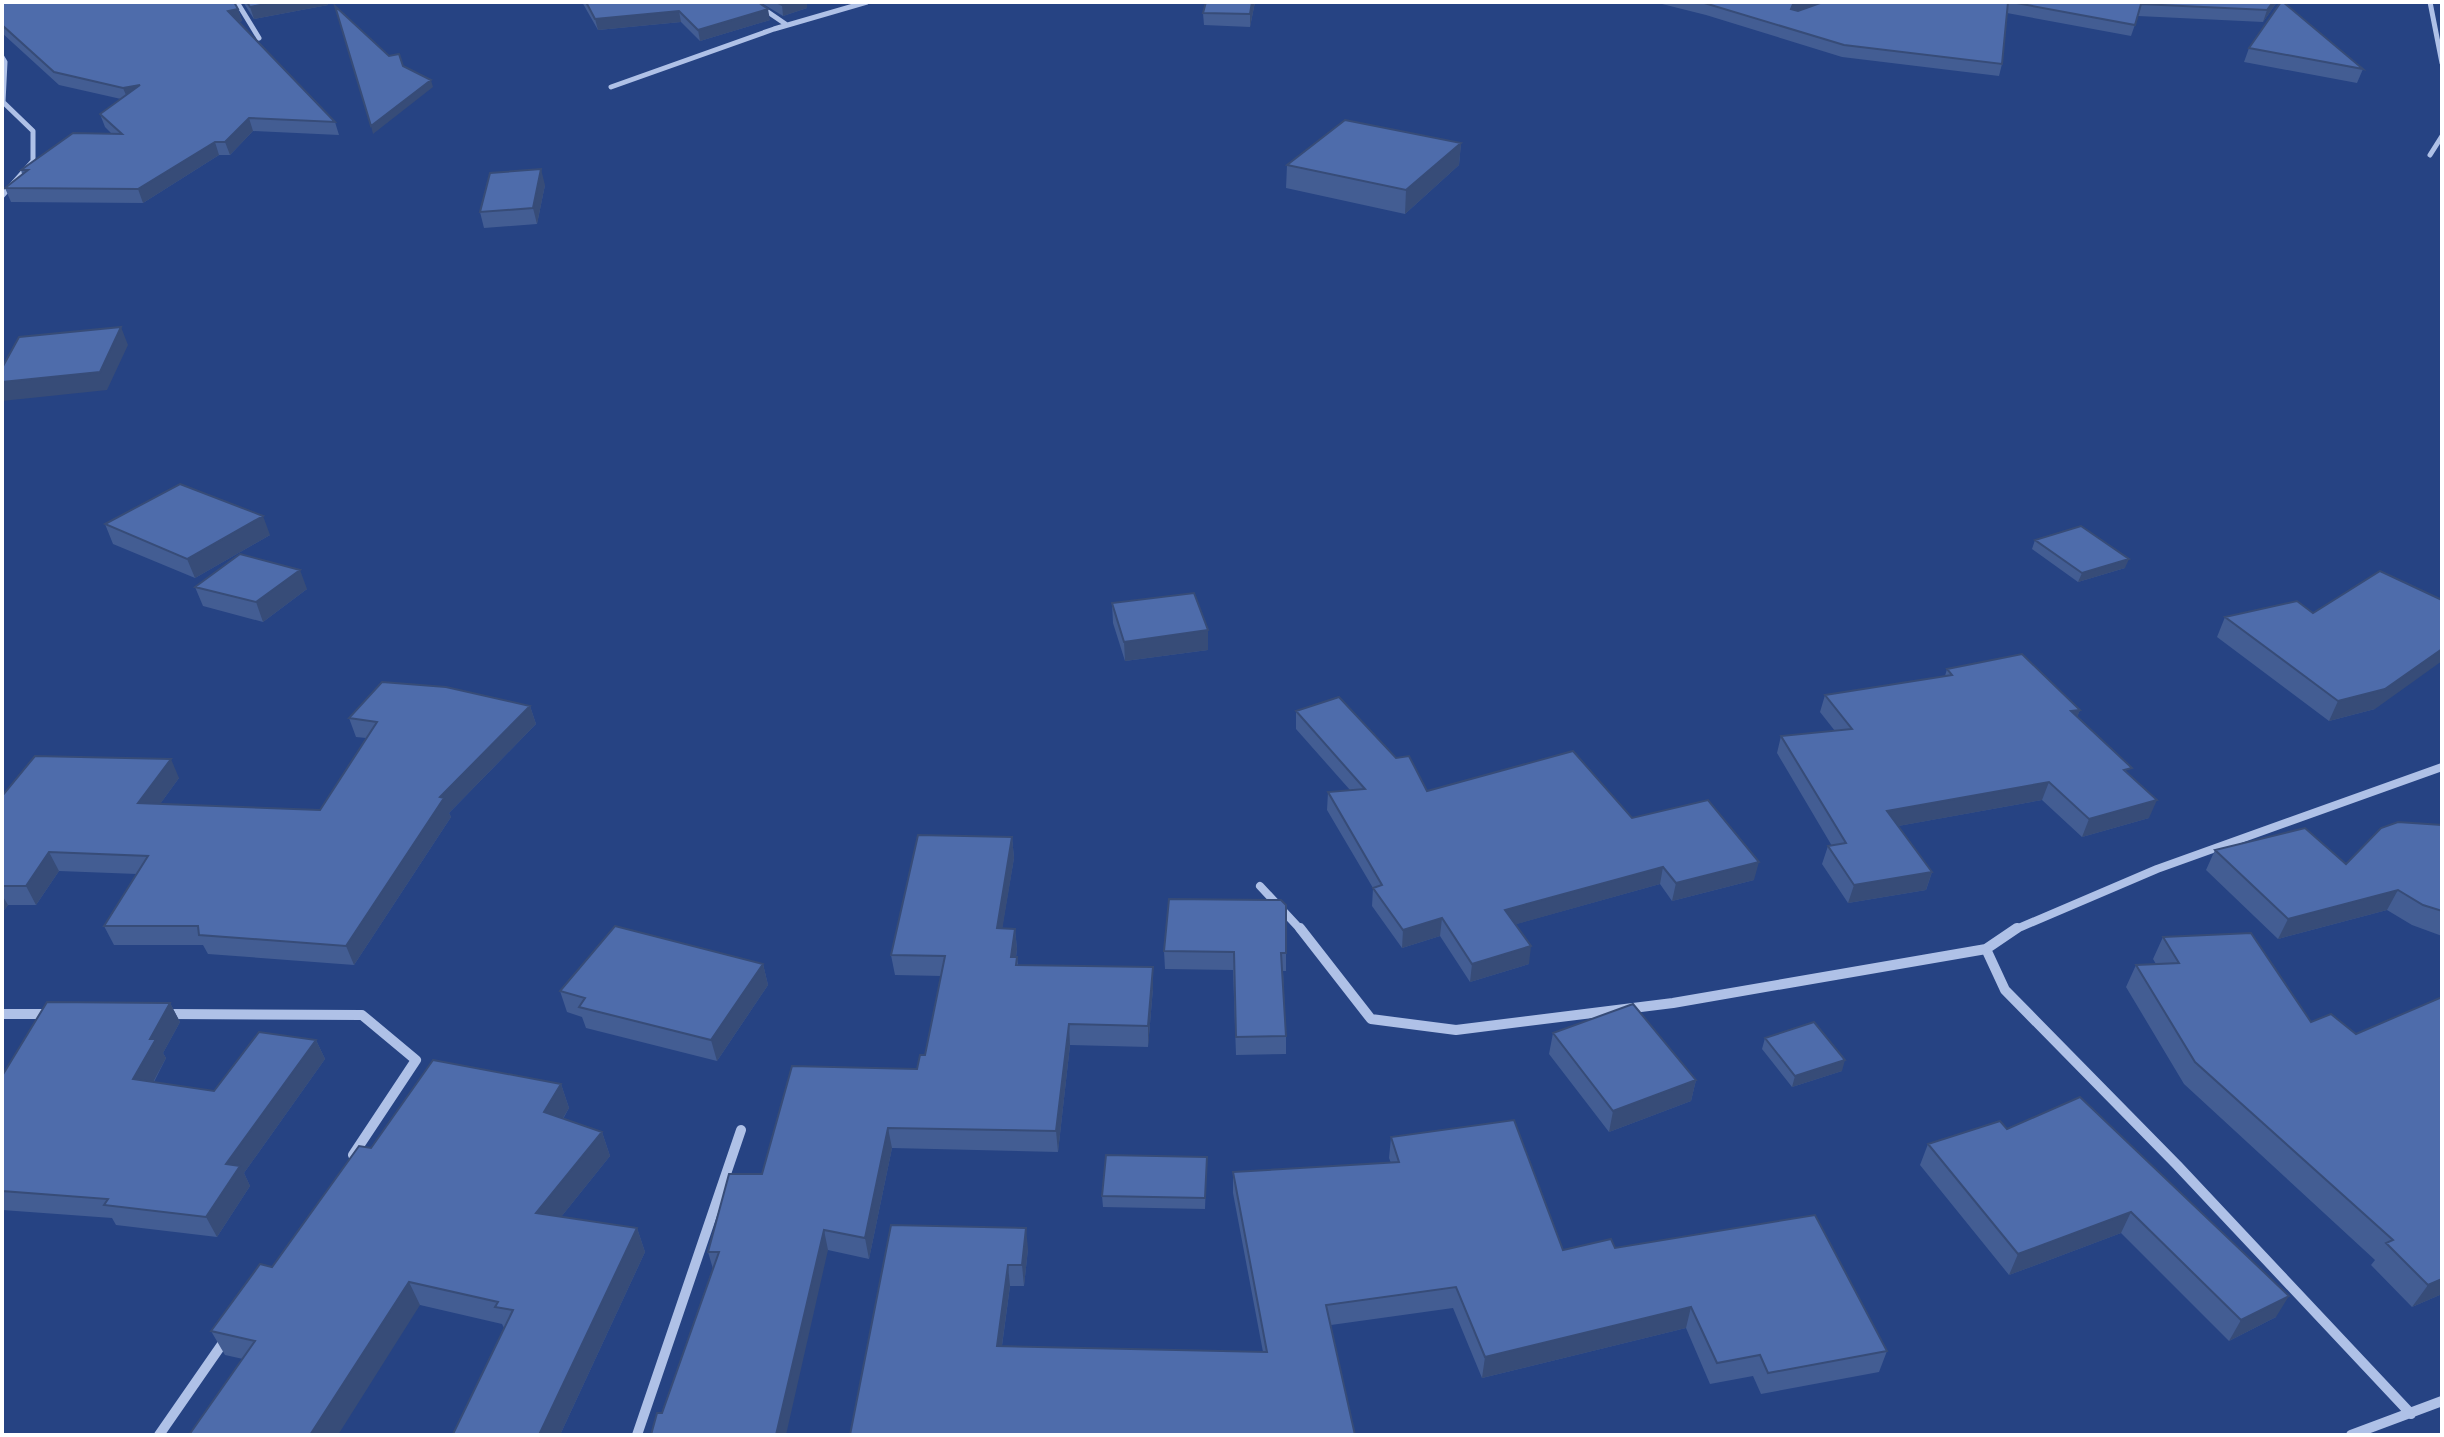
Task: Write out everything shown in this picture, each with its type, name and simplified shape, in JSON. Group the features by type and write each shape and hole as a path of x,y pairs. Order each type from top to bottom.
{"street":[{"path":"237,2 259,38"},
{"path":"753,2 787,25"},
{"path":"611,87 787,25 867,2"},
{"path":"2430,2 2442,63"},
{"path":"2,57 5,62 3,102 33,131 33,161 2,196"},
{"path":"2430,155 2442,136"},
{"path":"1260,886 1318,948 1371,1019 1456,1030 1687,1001 1986,949 2019,927 2157,869 2442,767"},
{"path":"1986,949 2005,990 2177,1165 2411,1414"},
{"path":"2,1014 65,1014"},
{"path":"158,1014 362,1015 416,1060 345,1168"},
{"path":"637,1435 741,1130"},
{"path":"159,1435 239,1320"},
{"path":"2351,1435 2442,1401"}],"building":[{"path":"2,2 234,2 238,9 228,11 335,122 249,118 225,142 215,142 138,189 5,188 28,170 21,170 73,133 122,134 100,114 140,85 123,88 54,72 2,25"},
{"path":"247,2 275,2 250,7"},
{"path":"586,2 758,2 768,9 698,30 679,11 595,19"},
{"path":"1206,2 1252,2 1250,14 1203,13"},
{"path":"1701,2 1794,2 1791,9 1798,11 1823,2 2008,2 2002,64 1844,45"},
{"path":"2011,2 2273,2 2267,10 2141,4 2135,25"},
{"path":"2283,2 2363,69 2249,48"},
{"path":"335,6 389,56 399,54 403,66 431,80 371,126"},
{"path":"1345,120 1461,143 1406,190 1287,165"},
{"path":"541,169 533,208 480,212 490,173"},
{"path":"121,327 100,372 2,382 2,368 19,337"},
{"path":"180,484 263,516 187,559 105,524"},
{"path":"2081,526 2129,559 2082,573 2035,540"},
{"path":"240,554 300,570 256,602 195,587"},
{"path":"2380,571 2442,600 2442,649 2385,689 2338,701 2225,617 2297,601 2313,613"},
{"path":"1194,593 1208,630 1124,642 1112,603"},
{"path":"2022,654 2080,710 2071,711 2132,768 2124,770 2157,800 2089,819 2049,782 1887,811 1932,872 1854,885 1828,846 1846,843 1781,736 1852,729 1825,695 1952,675 1947,669"},
{"path":"382,682 446,687 530,706 440,797 444,798 346,946 199,935 198,926 104,926 148,856 49,852 26,886 2,886 2,796 35,756 171,759 138,803 320,810 377,722 349,718"},
{"path":"1339,697 1396,758 1409,756 1427,791 1573,751 1632,818 1708,800 1759,862 1676,883 1663,867 1505,910 1531,946 1472,964 1442,918 1403,930 1373,888 1382,885 1328,792 1365,789 1296,711"},
{"path":"2398,822 2442,825 2442,911 2423,905 2398,890 2288,919 2215,850 2305,828 2346,864 2381,828"},
{"path":"918,835 1012,837 997,928 1015,929 1011,957 1017,957 1016,965 1153,967 1148,1026 1069,1024 1056,1131 888,1128 865,1238 824,1230 776,1435 651,1435 657,1413 662,1413 719,1252 708,1252 729,1174 762,1174 792,1066 917,1069 920,1055 925,1055 945,956 891,955"},
{"path":"1169,899 1281,900 1286,905 1286,953 1281,953 1286,1036 1236,1037 1234,952 1164,951"},
{"path":"615,926 763,964 711,1040 579,1007 585,998 560,991"},
{"path":"2251,933 2311,1022 2331,1014 2356,1034 2442,997 2442,1279 2428,1285 2386,1243 2393,1240 2195,1062 2136,965 2179,963 2163,937"},
{"path":"47,1002 170,1003 150,1039 156,1039 133,1079 214,1091 259,1032 316,1040 226,1164 240,1166 206,1217 104,1205 108,1199 2,1191 2,1076"},
{"path":"1633,1004 1696,1080 1613,1111 1553,1033"},
{"path":"1814,1022 1845,1060 1795,1076 1765,1038"},
{"path":"433,1060 561,1084 544,1112 602,1132 536,1213 637,1228 539,1435 453,1434 513,1310 495,1307 498,1302 409,1282 310,1435 189,1435 255,1341 211,1331 260,1264 272,1267 359,1146 371,1148"},
{"path":"2080,1097 2289,1296 2241,1320 2131,1212 2018,1254 1928,1144 2000,1121 2007,1129"},
{"path":"1514,1120 1563,1250 1611,1239 1615,1248 1815,1215 1887,1351 1768,1373 1760,1355 1717,1363 1691,1307 1485,1357 1456,1287 1326,1305 1355,1435 850,1435 891,1225 1026,1228 1022,1265 1008,1265 997,1346 1267,1352 1233,1172 1399,1162 1391,1137"},
{"path":"1106,1155 1207,1157 1205,1198 1102,1196"}]}
